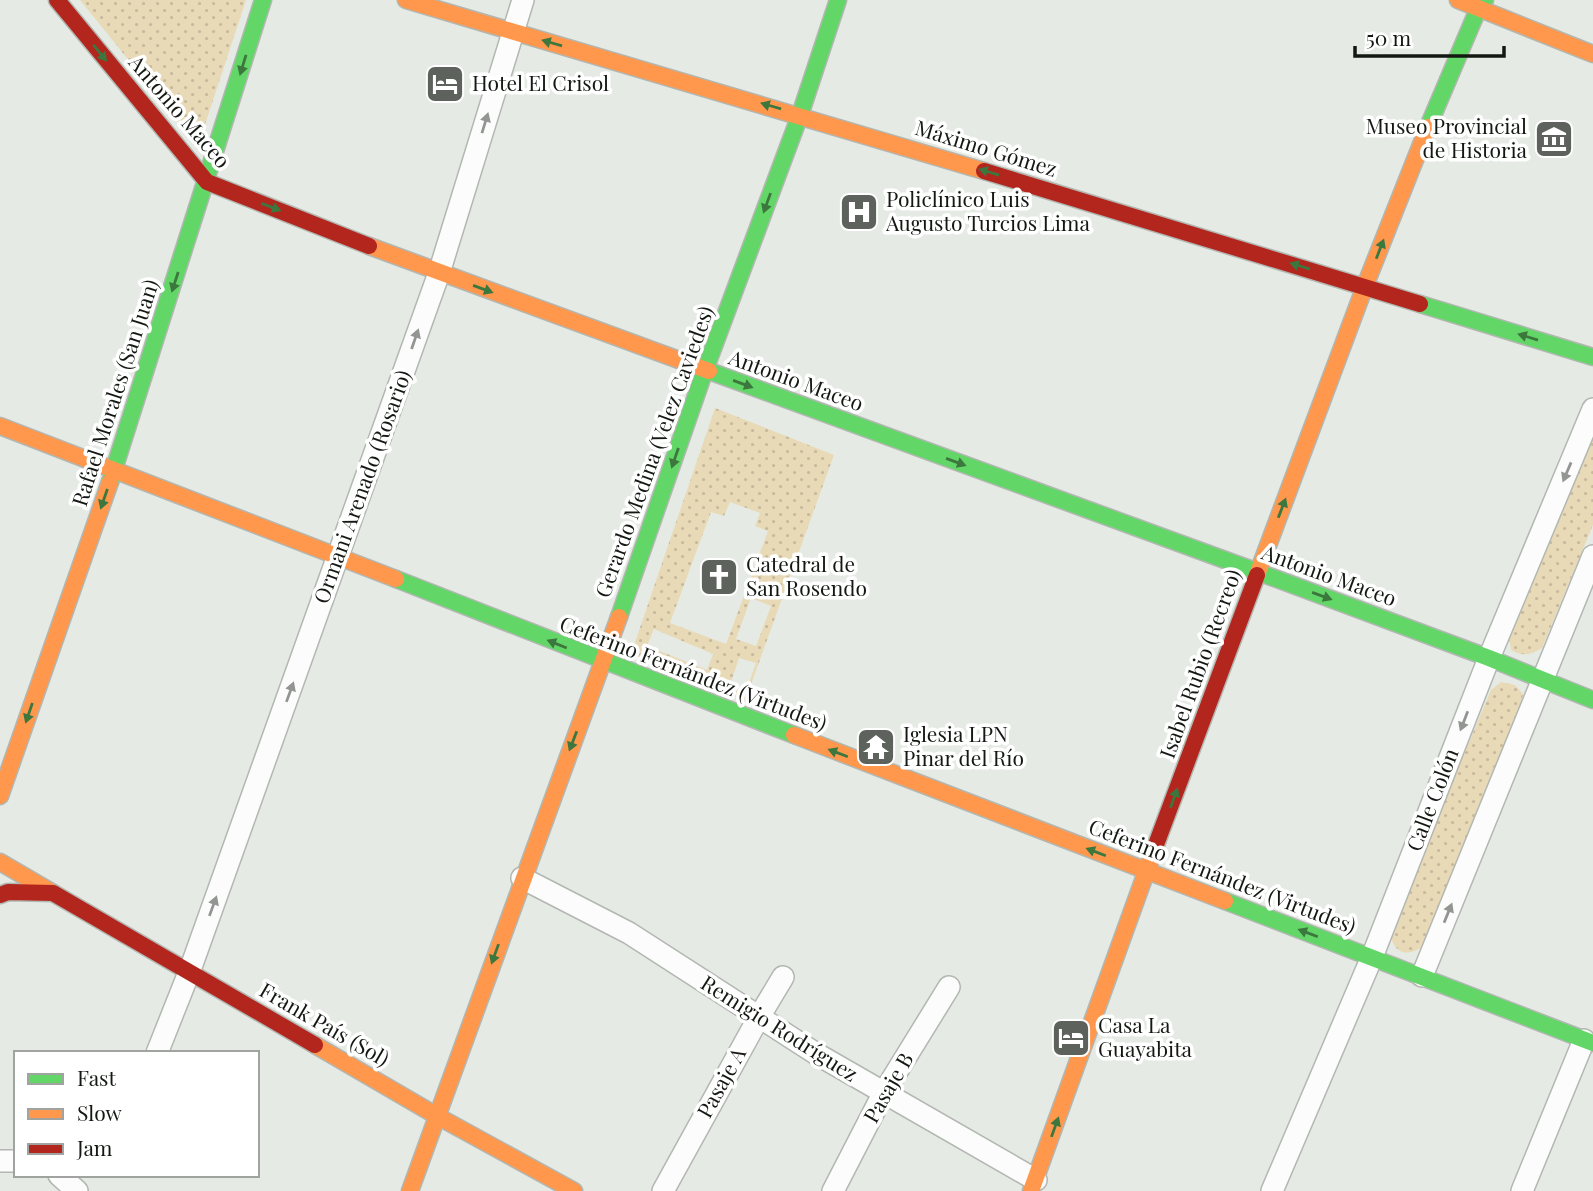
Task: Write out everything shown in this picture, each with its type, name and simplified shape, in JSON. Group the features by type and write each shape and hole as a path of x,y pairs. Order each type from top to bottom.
{"main road":[{"name":"Antonio Maceo","path":"57,0 207,182 439,273 1258,572 1489,658 1593,700"},
{"name":"Rafael Morales (San Juan)","path":"0,796 115,469 263,0"},
{"name":"Máximo Gómez","path":"406,0 800,115 1593,357"},
{"name":"Gerardo Medina (Velez Caviedes)","path":"410,1191 603,662 705,370 800,115 838,0"},
{"path":"1458,0 1560,24"},
{"path":"1482,4 1544,36 1593,54"},
{"name":"Isabel Rubio (Recreo)","path":"1034,1185 1146,872 1365,286 1445,85 1482,4"},
{"name":"Ceferino Fernández (Virtudes)","path":"0,426 339,556 603,662 1422,976"},
{"name":"Frank País (Sol)","path":"0,862 190,970 437,1116 575,1191"},
{"path":"0,895 8,892 53,893"},
{"path":"1422,976 1588,1041"}],"street":[{"name":"Ormani Arenado (Rosario)","path":"158,1051 190,970 439,273 523,0"},
{"name":"Calle Colón","path":"1272,1191 1372,957 1489,658 1593,409"},
{"path":"1422,976 1593,556"},
{"name":"Remigio Rodríguez","path":"522,878 629,933 759,1017 1034,1185"},
{"name":"Pasaje A","path":"663,1191 783,977"},
{"name":"Pasaje B","path":"833,1191 883,1094 949,987"},
{"path":"1522,1191 1588,1041"},
{"path":"61,1177 76,1191"}],"shaded area":[{"path":"80,0 246,0 198,146"},
{"path":"715,408 834,455 745,701 631,654","holes":["730,502 760,513 755,526 768,531 726,644 670,623 711,512 724,516","751,598 771,606 756,646 736,639","654,629 713,654 707,670 647,646","739,658 756,663 745,694 729,688"]},
{"path":"1593,437 1593,525 1542,648 1531,654 1519,654 1511,650 1509,638"},
{"path":"1501,682 1515,685 1523,694 1521,703 1424,946 1411,952 1402,952 1394,945 1389,932 1491,690"}],"traffic: fast":[{"path":"110,482 263,0"},
{"path":"619,617 705,370 800,115 838,0"},
{"path":"1428,127 1479,7 1485,0"},
{"path":"1420,304 1593,357"},
{"path":"709,371 1258,572"},
{"path":"1258,572 1489,658 1593,700"},
{"path":"396,579 794,735"},
{"path":"1225,901 1593,1043"}],"traffic: slow":[{"path":"406,0 984,171"},
{"path":"1458,0 1593,54"},
{"path":"1257,575 1365,286 1428,127"},
{"path":"369,246 709,371"},
{"path":"0,426 396,579"},
{"path":"0,796 110,482"},
{"path":"410,1191 619,617"},
{"path":"794,735 1225,901"},
{"path":"1031,1191 1157,842"},
{"path":"0,862 53,893"},
{"path":"315,1045 574,1191"}],"traffic: jam":[{"path":"57,0 207,182 369,246"},
{"path":"984,171 1420,304"},
{"path":"1157,842 1257,575"},
{"path":"0,895 8,892 53,893 315,1045"}],"place":[{"name":"Hotel El Crisol","path":"445,84"},
{"name":"Museo Provincial de Historia","path":"1554,139"},
{"name":"Policlínico Luis Augusto Turcios Lima","path":"859,212"},
{"name":"Catedral de San Rosendo","path":"719,577"},
{"name":"Iglesia LPN Pinar del Río","path":"876,747"},
{"name":"Casa La Guayabita","path":"1071,1038"}]}
